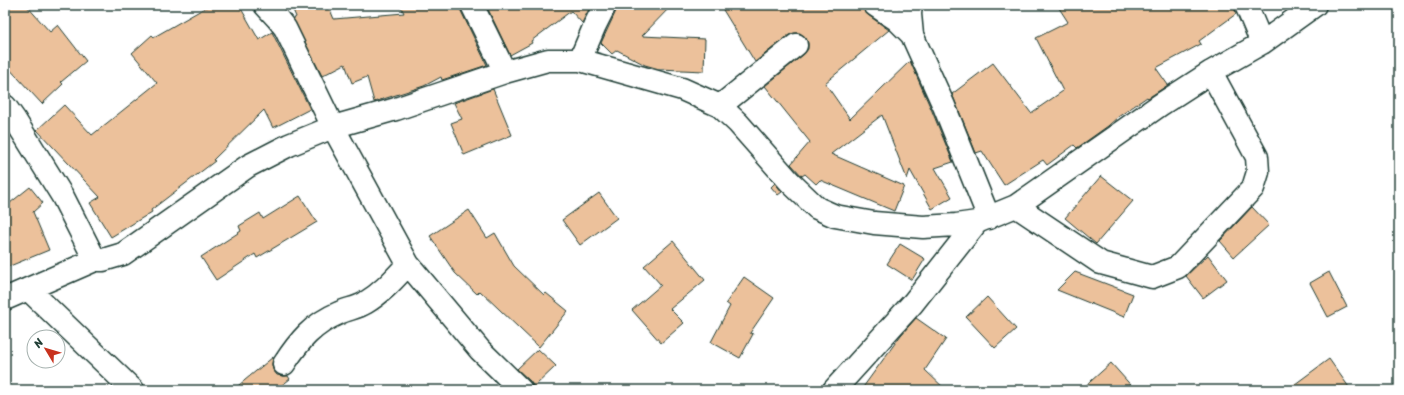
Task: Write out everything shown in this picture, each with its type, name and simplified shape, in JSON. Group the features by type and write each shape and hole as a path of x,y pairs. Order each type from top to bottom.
{"street":[{"path":"265,5 285,28 333,127 408,264 480,350 521,390"},
{"path":"472,5 505,72"},
{"path":"580,60 605,5"},
{"path":"875,5 896,19 912,35"},
{"path":"911,5 910,14 912,35 944,106 983,220"},
{"path":"1246,5 1262,43"},
{"path":"5,299 95,260 103,260 123,254 248,166 289,144 333,127 396,109 505,72 548,60 580,60 682,89 720,106 738,123 790,182 817,208 835,216 874,223 922,227 956,225 983,220 1016,206 1160,105 1211,72 1262,43 1315,5"},
{"path":"720,106 796,45"},
{"path":"1016,206 1101,263 1152,277 1178,267 1253,188 1258,172 1257,157 1211,72"},
{"path":"5,106 63,197 95,260"},
{"path":"834,390 913,303 983,220"},
{"path":"284,364 292,351 310,331 338,313 364,304 385,289 408,264"},
{"path":"28,289 133,390"}],"building":[{"path":"5,5 26,5 50,32 58,25 86,61 61,82 63,84 42,104 5,64"},
{"path":"210,5 239,5 259,40 272,32 310,109 273,128 264,110 213,160 215,161 151,210 152,212 111,237 90,203 100,197 37,130 64,105 92,135 157,83 132,53 152,35 154,37"},
{"path":"291,5 328,5 334,19 404,13 400,5 460,5 461,11 487,65 442,80 441,77 424,86 374,102 367,77 352,83 345,64 322,76 293,19 296,17"},
{"path":"486,5 591,5 582,23 571,11 531,41 532,43 510,55"},
{"path":"617,5 672,5 642,36 705,39 704,71 659,69 645,65 617,50 612,54 601,43 616,11"},
{"path":"720,5 863,5 864,11 868,15 889,30 825,83 850,119 910,61 953,162 935,168 952,197 932,209 910,170 907,179 882,115 831,154 904,186 894,211 820,180 816,184 805,174 802,176 791,164 810,142 765,86 804,54 808,49 806,38 800,33 789,35 755,62"},
{"path":"1057,5 1234,5 1236,14 1199,41 1201,44 1156,68 1168,85 1148,98 1147,97 1118,117 1077,148 1074,145 1047,165 1043,160 1004,185 982,151 976,153 952,94 993,63 1031,113 1063,91 1036,38 1068,22"},
{"path":"493,89 512,135 464,155 451,123 462,119 454,103"},
{"path":"1101,176 1133,201 1096,244 1065,218"},
{"path":"775,183 782,192 778,195 771,187"},
{"path":"30,187 43,203 33,212 49,250 5,268 5,207"},
{"path":"599,193 617,218 580,245 562,220"},
{"path":"300,196 317,222 257,258 255,254 216,280 201,257 241,231 239,226 260,213 263,219"},
{"path":"1252,207 1269,225 1234,257 1220,241"},
{"path":"469,210 487,238 495,233 514,266 544,295 546,293 568,311 539,347 480,291 477,294 455,273 430,236"},
{"path":"673,241 705,280 670,309 684,323 661,343 632,310 661,285 644,266"},
{"path":"900,244 925,259 912,280 887,264"},
{"path":"1208,255 1227,280 1203,298 1186,276"},
{"path":"1075,272 1133,294 1124,317 1057,290"},
{"path":"1329,272 1347,307 1328,317 1310,283"},
{"path":"744,277 774,298 750,333 753,334 740,358 711,342 730,306 726,303"},
{"path":"987,297 1016,329 995,348 966,317"},
{"path":"916,318 946,339 925,370 946,390 861,390 901,335"},
{"path":"538,349 556,366 534,387 530,381 517,369"},
{"path":"273,357 273,370 277,375 288,376 290,379 276,390 233,390"},
{"path":"1329,359 1351,390 1287,390"},
{"path":"1111,363 1135,390 1081,390"}]}
